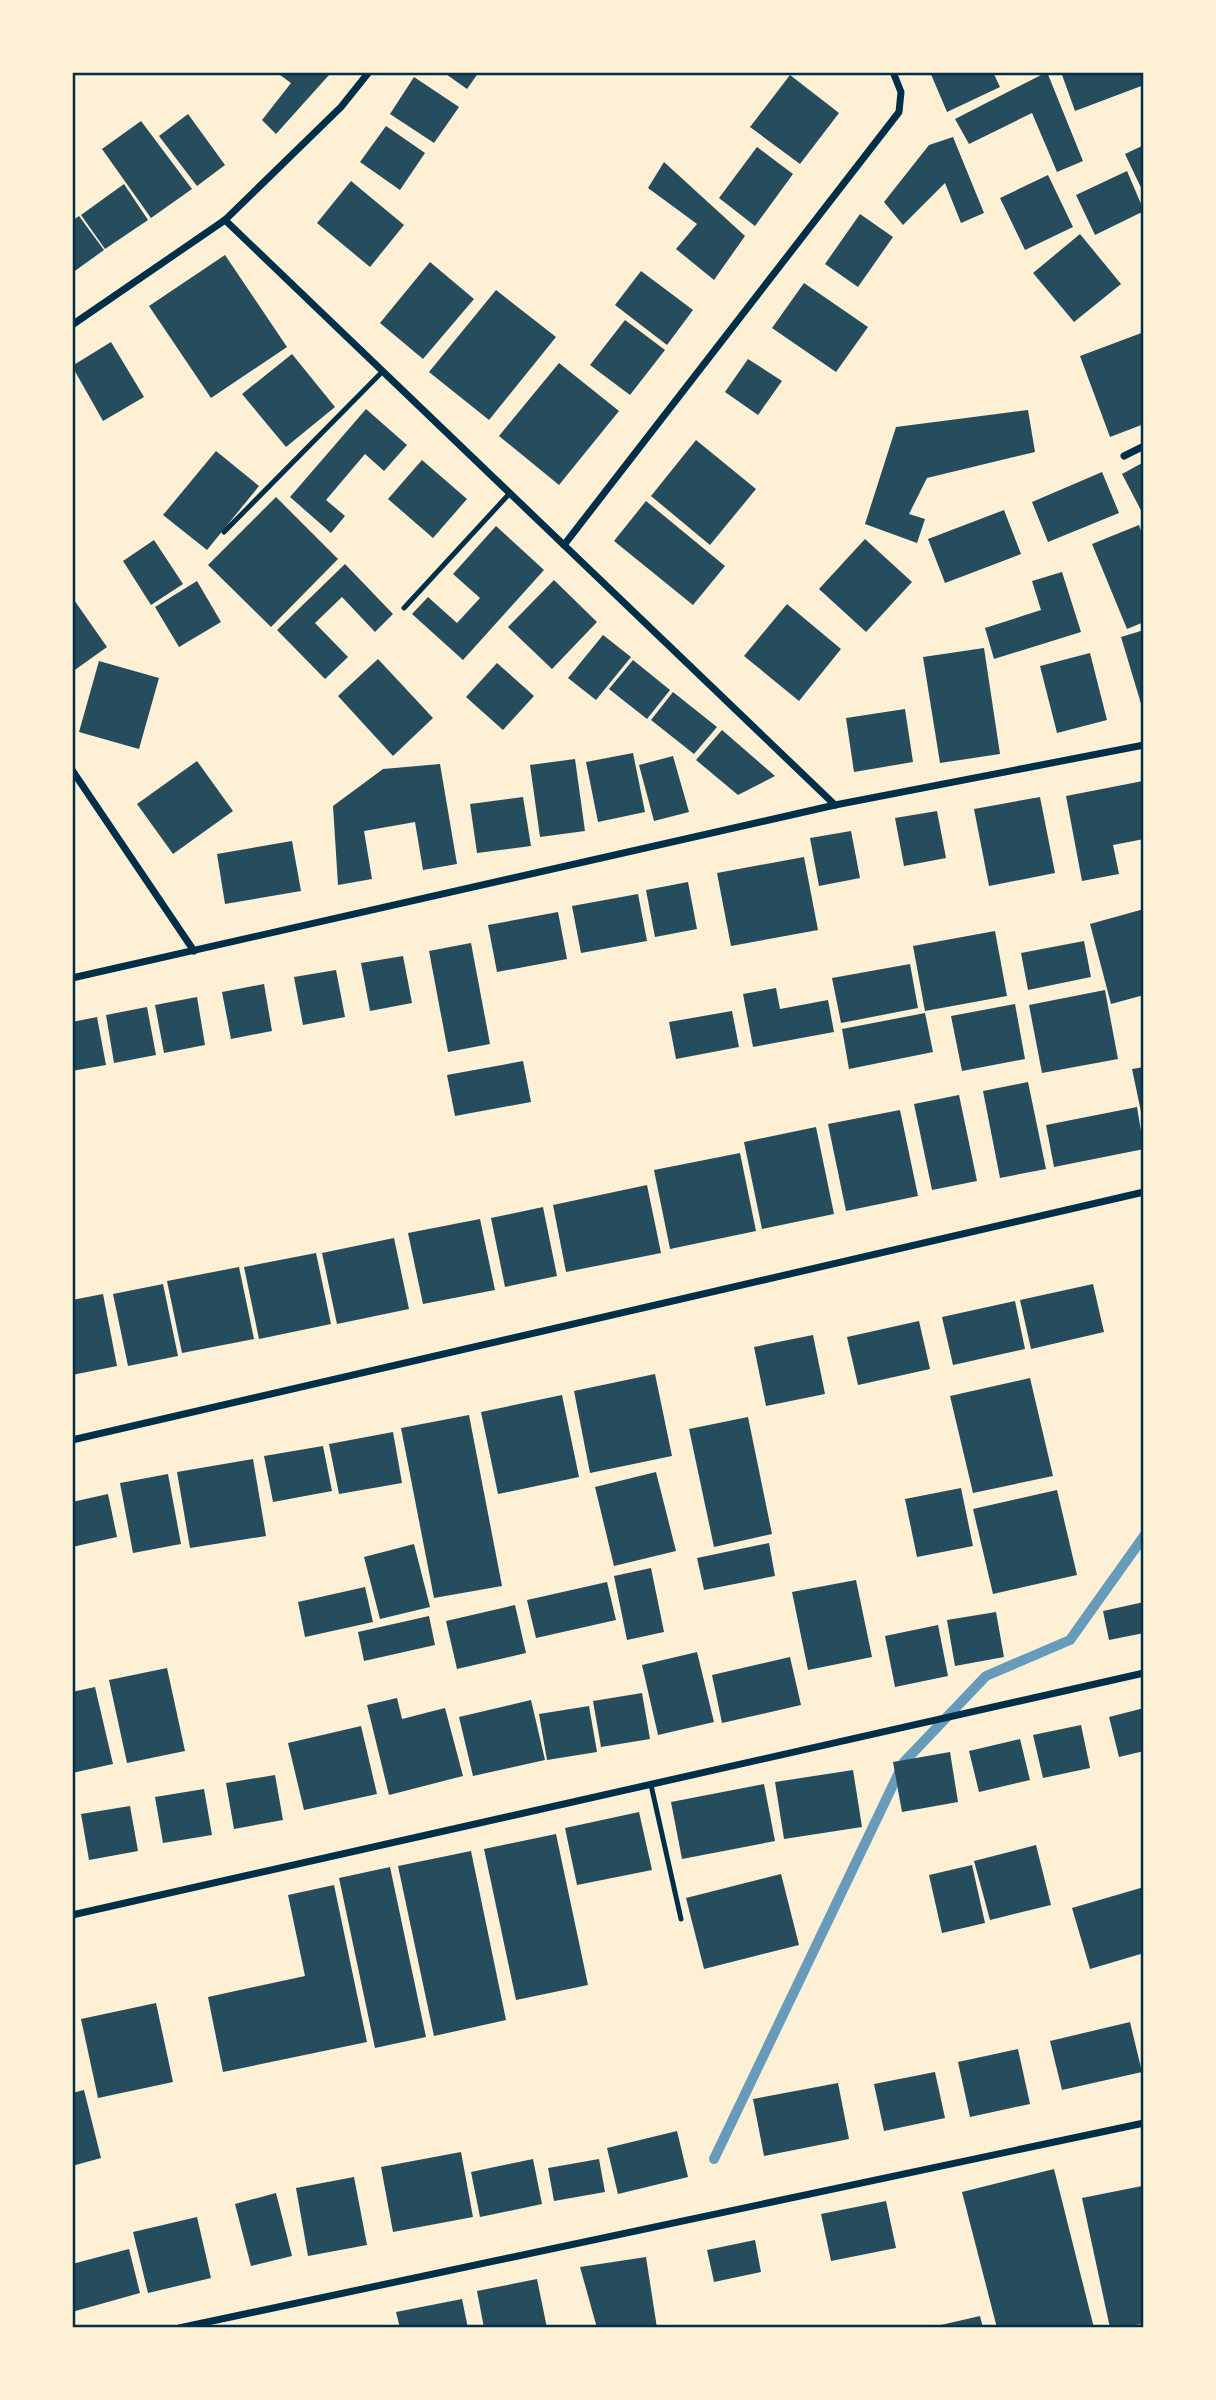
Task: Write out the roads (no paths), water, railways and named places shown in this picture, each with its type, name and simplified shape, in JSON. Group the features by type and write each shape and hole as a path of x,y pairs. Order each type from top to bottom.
{"street":[{"path":"72,325 225,219 341,107 369,72"},
{"path":"565,545 899,112 901,92 894,72"},
{"path":"225,219 835,805"},
{"path":"1124,456 1144,446"},
{"path":"72,978 835,805 1144,745"},
{"path":"72,770 194,951"},
{"path":"72,1440 1144,1192"},
{"path":"72,1915 1144,1673"},
{"path":"179,2328 1144,2123"}],"lane":[{"path":"224,532 383,371"},
{"path":"404,608 510,492"},
{"path":"651,1785 681,1919"}],"waterway":[{"path":"714,2159 904,1762 986,1676 1070,1640 1144,1536"}]}
